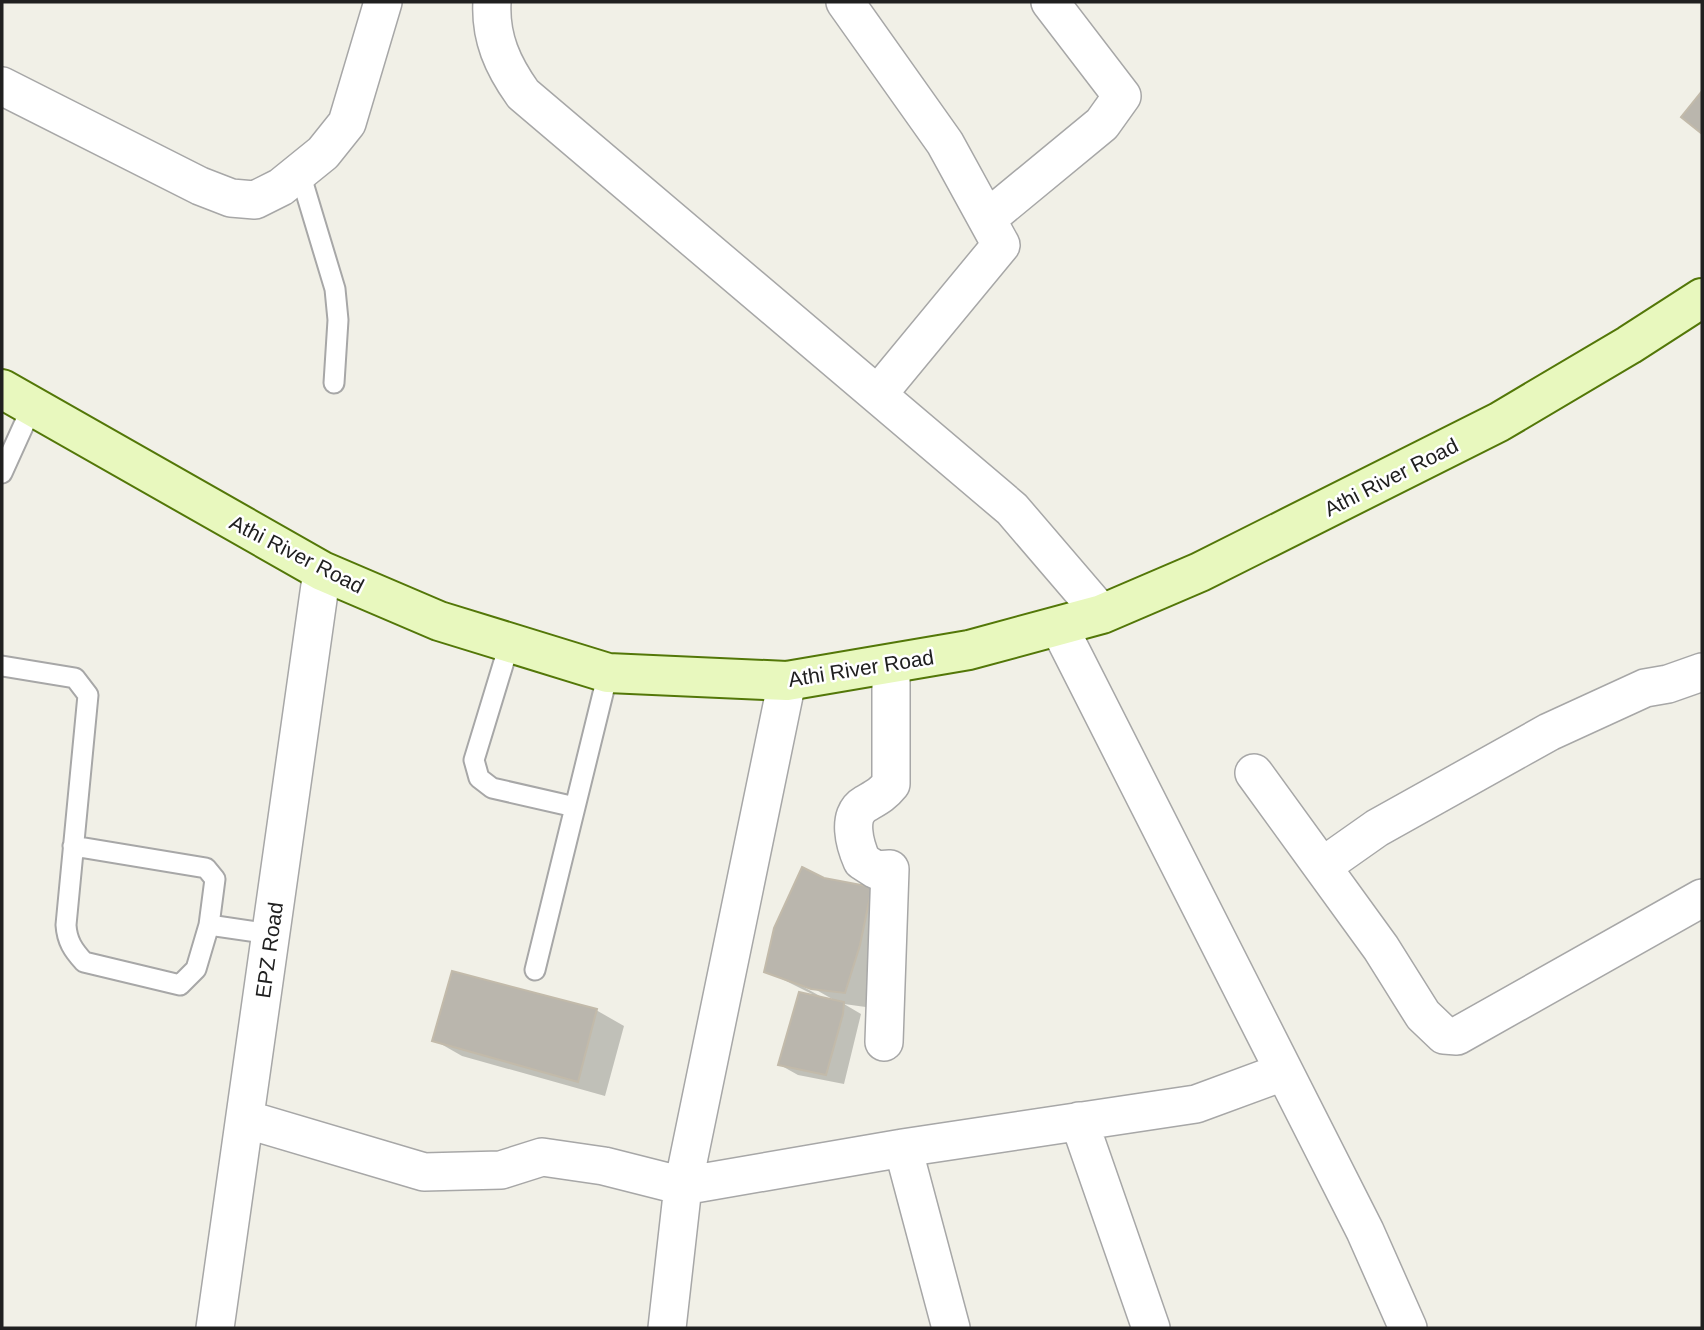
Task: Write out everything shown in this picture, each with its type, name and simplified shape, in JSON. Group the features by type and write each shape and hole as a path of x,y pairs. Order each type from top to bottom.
{"main road":[{"name":"Athi River Road","path":"17,399 322,571 439,621 509,645 608,673 787,681 891,666 1059,627 1102,614 1200,572 1499,422 1702,298"}],"street":[{"path":"2,86 165,170 231,198 256,200 300,173 323,153 347,123 383,2"},
{"path":"492,2 491,15 503,66 523,94 1012,509 1102,614"},
{"path":"845,2 945,143 1001,246 878,394"},
{"path":"988,218 1102,124 1122,96 1050,2"},
{"name":"EPZ Road","path":"215,1328 322,571"},
{"path":"1059,627 1365,1231 1408,1328"},
{"path":"884,1042 890,869 876,870 862,861 853,828 856,812 864,804 879,799 891,784 891,666"},
{"path":"1323,866 1377,828 1549,732 1645,688 1668,684 1702,671"},
{"path":"667,1328 683,1186 787,681"},
{"path":"1254,773 1381,948 1423,1015 1444,1035 1457,1035 1702,898"},
{"path":"245,1119 424,1172 501,1170 542,1157 604,1166 683,1186 903,1148 1196,1104 1283,1072"},
{"path":"1079,1121 1152,1328"},
{"path":"903,1148 951,1328"}],"lane":[{"path":"300,173 335,289 338,320 334,383"},
{"path":"2,473 17,399"},
{"path":"509,645 474,760 479,778 492,788 575,807"},
{"path":"2,666 75,678 88,695 74,846 67,939 85,962 180,985 196,970 209,925 215,879 206,868 74,846"},
{"path":"535,970 608,673"},
{"path":"209,925 271,934"}],"building":[{"path":"1702,91 1702,134 1681,117"},
{"path":"802,867 824,878 872,887 860,945 845,993 811,989 764,972 774,928"},
{"path":"452,971 597,1009 578,1082 432,1041"},
{"path":"799,992 844,1002 826,1075 778,1065"}]}
